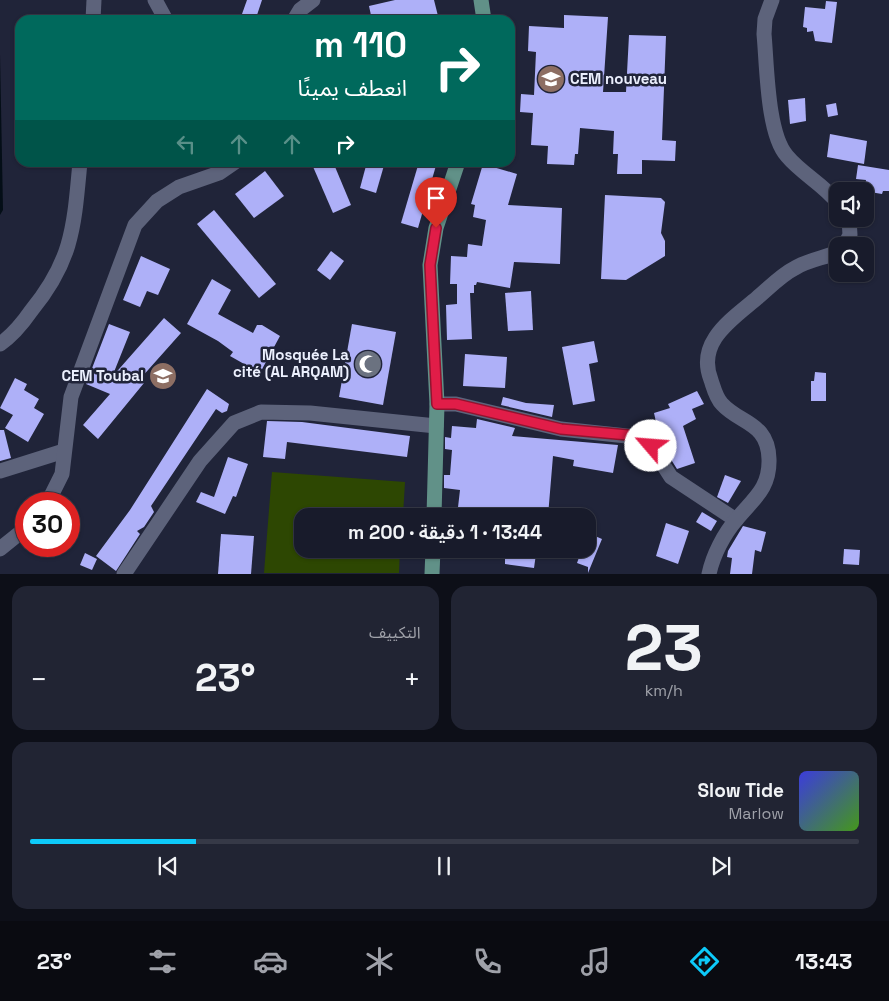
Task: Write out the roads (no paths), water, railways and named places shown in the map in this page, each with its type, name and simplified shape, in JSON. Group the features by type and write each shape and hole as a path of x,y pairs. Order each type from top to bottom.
{"main road":[{"path":"481,0 481,15"},
{"path":"434,508 437,404 430,265 436,228 456,167"},
{"path":"432,574 433,558"}],"street":[{"path":"93,15 94,0"},
{"path":"154,0 163,15"},
{"path":"297,15 300,10 313,0"},
{"path":"772,0 764,34 776,138 788,157 829,193"},
{"path":"0,344 11,337 50,289 64,263 73,234 80,167"},
{"path":"53,492 62,474 71,397 136,225 157,201 179,187 219,173 228,167"},
{"path":"709,574 716,553 736,520 757,498 764,486 769,458 765,441 755,426 728,409 716,395 707,367 710,347 719,331 786,273 829,256"},
{"path":"437,404 456,404 561,429 636,437 651,446 671,477 736,520"},
{"path":"124,574 200,461 234,423 260,412 310,414 436,426"},
{"path":"0,471 64,451"},
{"path":"0,549 15,537"}],"place":[{"name":"CEM nouveau","path":"551,79"},
{"name":"Mosquée La cité (AL ARQAM)","path":"368,364"},
{"name":"CEM Toubal","path":"163,376"}]}
